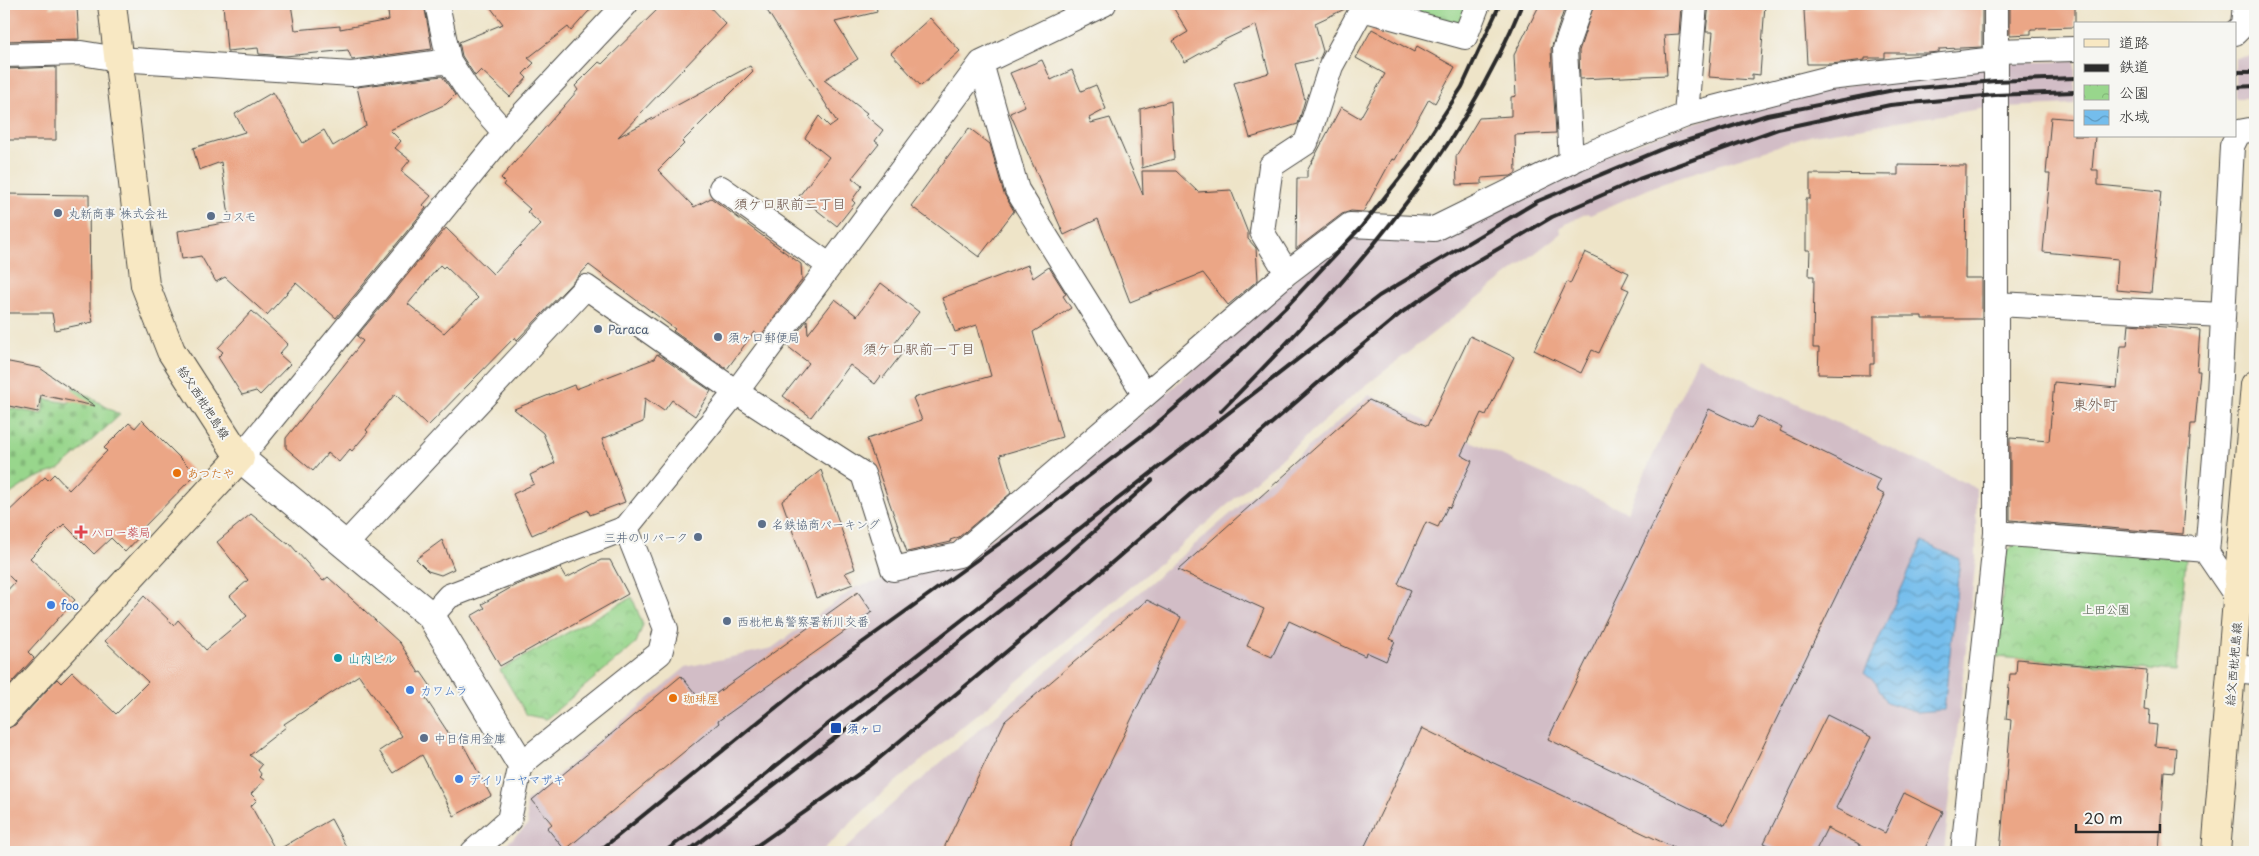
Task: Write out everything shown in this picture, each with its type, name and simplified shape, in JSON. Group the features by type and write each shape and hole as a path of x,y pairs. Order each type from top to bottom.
{"main road":[{"name":"給父西枇杷島線","path":"112,4 145,285 171,351 240,458"},
{"name":"給父西枇杷島線","path":"2216,852 2244,669 2239,600 2241,537 2255,385"},
{"path":"4,714 240,458"}],"street":[{"path":"437,4 450,61 469,92 505,133"},
{"path":"521,764 431,616 240,458 505,133 626,4"},
{"path":"431,616 449,596 626,528 736,392 981,63 1104,4"},
{"path":"1287,273 1262,232 1271,166 1306,143 1331,66 1361,6 1465,37 1478,4"},
{"path":"1571,162 1565,49 1581,4"},
{"path":"1686,115 1695,4"},
{"path":"1963,852 1996,533 1996,4"},
{"path":"345,545 586,287 736,392 863,474 893,570 959,555 1287,273 1350,226 1434,229 1571,162 1686,115 1829,78 1995,55 2074,49"},
{"path":"4,55 82,53 118,59 352,74 450,61"},
{"path":"981,63 1017,190 1145,395"},
{"path":"2239,600 2207,550 2217,432 2232,146 2240,132 2255,129"},
{"path":"721,188 830,266"},
{"path":"1996,304 2223,315"},
{"path":"473,852 508,820 521,764 660,654 666,629 626,528"},
{"path":"1996,533 2207,550"},
{"path":"2239,600 2255,567"}],"shaded area":[{"path":"2255,56 2255,98 2236,98 2236,57"},
{"path":"2074,61 2074,104 2006,107 2004,63"},
{"path":"1988,65 1987,108 1813,135 1664,182 1590,215 1587,213 1560,227 1561,233 1355,394 1172,553 881,794 821,852 497,852 528,825 526,802 686,667 772,648 856,587 963,561 1161,398 1347,233 1437,233 1601,158 1685,125 1832,87"},
{"path":"1698,358 1976,488 1976,558 1944,852 842,852 890,806 1369,395 1627,512"}],"green space":[{"path":"1393,4 1470,4 1464,20 1452,25"},
{"path":"73,387 120,415 60,469 33,479 4,498 4,407 42,414 45,399 69,403"},
{"name":"上田公園","path":"2014,544 2186,558 2176,671 1997,657 2006,554"},
{"path":"632,597 643,625 636,643 546,719 527,715 500,670"}],"water":[{"path":"1922,542 1960,559 1944,710 1918,712 1886,702 1876,683 1864,673"}],"building":[{"path":"4,4 50,4 50,8 77,7 79,39 4,41"},
{"path":"223,4 291,4 295,30 340,26 340,29 389,20 387,4 424,4 432,49 352,60 348,50 285,56 259,54 258,48 227,51"},
{"path":"488,4 599,4 588,12 571,31 568,27 528,58 534,63 523,74 527,78 510,97 481,70 475,76 462,56 459,42 503,24"},
{"path":"663,4 707,4 726,24 618,137 750,66 753,71 682,142 684,144 658,170 694,207 711,198 801,264 802,280 760,336 754,332 727,369 673,331 675,329 589,265 517,340 515,337 428,426 395,394 352,451 350,449 339,462 328,453 313,471 286,448 286,438 363,341 357,336 446,228 493,274 541,224 527,212 530,209 503,185 505,182 501,178 578,90 575,86 599,62 602,64","holes":["440,265 443,268 445,266 478,298 444,333 408,304"]},
{"path":"763,4 876,4 877,12 835,22 858,59 824,80 867,113 865,115 883,130 875,141 879,144 852,178 862,186 852,200 855,203 837,226 799,196 829,157 805,138 819,116 830,127 837,122"},
{"path":"1171,4 1347,4 1347,8 1315,23 1323,51 1320,58 1295,64 1305,100 1298,124 1250,138 1234,83 1269,73 1256,25 1185,62 1173,41 1188,32"},
{"path":"1540,4 1566,4 1551,49 1556,133 1515,135 1516,173 1511,176 1482,178 1482,184 1457,185 1456,156 1479,118 1511,116 1511,97 1516,96 1514,55"},
{"path":"1594,4 1681,4 1679,34 1664,35 1667,75 1580,79 1579,51"},
{"path":"1709,4 1765,4 1760,75 1752,74 1752,80 1709,77 1713,32 1706,32"},
{"path":"1982,4 1982,47 1939,49 1939,52 1928,53 1885,53 1885,58 1865,58 1865,60 1831,64 1807,64 1804,10 1846,8 1846,6"},
{"path":"2075,5 2074,27 2037,28 2031,29 2031,34 2010,35 2010,6"},
{"path":"930,18 960,51 921,86 891,53"},
{"path":"1372,29 1414,52 1417,46 1455,67 1435,103 1429,99 1395,160 1392,159 1363,212 1351,211 1342,214 1296,249 1297,178 1307,178 1307,171 1341,107 1360,118 1385,74 1356,58"},
{"path":"1042,60 1051,80 1072,70 1081,91 1096,85 1106,109 1089,118 1091,123 1110,118 1143,195 1142,171 1176,171 1198,192 1231,190 1248,233 1248,239 1256,248 1258,280 1228,305 1203,273 1130,302 1098,219 1064,235 1010,113 1025,106 1010,73"},
{"path":"56,67 56,140 4,140 4,69"},
{"path":"442,76 455,95 446,104 390,130 401,141 395,148 410,160 401,171 431,196 423,205 426,208 336,318 296,283 267,315 225,277 216,282 201,256 182,259 178,231 230,222 221,162 199,170 193,148 245,132 235,114 273,92 303,143 324,130 333,146 366,126 357,87"},
{"path":"1171,101 1174,159 1142,168 1140,109"},
{"path":"2051,117 2074,119 2074,138 2095,138 2092,170 2098,170 2098,185 2161,191 2151,293 2116,290 2118,259 2043,252 2050,174 2046,174"},
{"path":"969,128 990,144 1004,194 1014,211 979,257 911,206"},
{"path":"1898,165 1966,166 1965,278 1982,278 1982,319 1922,319 1922,316 1874,316 1874,364 1870,364 1870,375 1818,374 1819,348 1813,348 1814,276 1809,276 1810,250 1806,250 1806,199 1810,199 1810,174 1898,175"},
{"path":"4,194 89,195 90,308 93,322 55,330 52,313 4,313"},
{"path":"1585,252 1629,273 1622,287 1629,290 1599,353 1592,350 1581,373 1534,350 1567,282 1570,284"},
{"path":"1028,265 1033,278 1049,267 1066,294 1063,296 1071,308 1033,332 1062,437 1000,455 1011,493 959,537 950,540 951,542 907,552 867,439 922,420 913,398 991,376 977,325 955,332 942,298"},
{"path":"881,283 919,312 895,343 904,351 883,378 881,376 875,384 850,365 811,417 783,396 809,363 787,346 807,320 808,334 835,299 857,316"},
{"path":"252,311 288,344 279,354 290,364 260,395 256,391 242,395 218,357 223,352 218,348"},
{"path":"2129,324 2200,330 2197,371 2200,371 2195,424 2191,424 2183,534 2010,520 2010,438 2049,441 2054,382 2117,388 2121,346 2127,346"},
{"path":"1470,336 1514,357 1486,415 1481,413 1461,455 1472,461 1450,508 1448,506 1438,527 1426,522 1398,584 1411,590 1390,639 1395,641 1386,661 1366,652 1365,656 1289,621 1272,657 1247,646 1264,609 1178,570 1369,400 1427,426"},
{"path":"657,354 711,391 695,416 672,400 664,411 645,398 643,422 602,439 625,502 590,515 588,510 532,535 513,494 534,484 530,475 555,463 543,433 514,409 574,385 576,389 654,359"},
{"path":"4,361 40,368 95,406 41,395 38,412 4,405"},
{"path":"1709,409 1751,429 1758,416 1782,428 1780,431 1880,480 1876,490 1885,495 1725,825 1548,739"},
{"path":"142,420 196,474 139,532 141,535 125,552 111,538 94,554 64,524 30,558 75,600 28,652 34,658 4,691 4,594 15,582 4,571 4,516 45,477 48,480 54,474 69,490 107,451 104,448 129,423 135,428"},
{"path":"821,470 855,569 845,573 853,584 816,598 782,501"},
{"path":"251,514 289,543 323,581 328,577 400,643 419,673 421,672 430,685 426,699 453,740 459,737 491,796 454,816 422,755 394,773 379,751 402,736 359,675 284,724 286,727 250,755 262,765 258,770 262,775 260,777 264,780 251,794 257,800 251,806 276,851 331,819 349,852 4,852 4,729 15,725 57,679 61,683 72,672 116,714 148,682 105,641 144,596 174,625 178,620 206,650 247,616 230,596 248,580 217,542"},
{"path":"442,540 454,569 441,575 428,571 416,559"},
{"path":"601,560 610,560 628,594 500,666 471,616 485,608 482,604 514,586 560,568 566,578"},
{"path":"858,592 872,612 718,721 719,723 565,850 547,828 552,824 532,800 681,676 703,703"},
{"path":"1147,600 1181,617 1067,852 942,852 1005,721"},
{"path":"2017,659 2147,671 2144,709 2150,710 2149,724 2157,725 2155,746 2176,748 2174,772 2164,771 2159,852 2000,852 2011,720 2006,719 2010,674 2016,674"},
{"path":"1827,715 1871,737 1836,808 1885,833 1904,793 1943,812 1923,852 1875,852 1827,828 1815,852 1784,852 1764,843"},
{"path":"1422,728 1483,758 1683,852 1362,852"}],"railway":[{"path":"598,852 805,684 1014,533 1148,431 1235,356 1290,303 1362,226 1414,160 1462,87 1500,4"},
{"path":"1221,411 1309,319 1392,222 1430,170 1465,117 1496,62 1522,4"},
{"path":"2236,72 2255,72"},
{"path":"664,852 711,818 832,721 1379,296 1538,201 1667,147 1767,115 1894,90 1995,81 2074,78"},
{"path":"2236,87 2255,86"},
{"path":"748,852 870,766 1100,573 1401,313 1469,266 1552,217 1639,179 1778,129 1890,105 1995,95 2074,92"},
{"path":"687,852 1038,581 1152,480"}],"place":[{"name":"丸新商事 株式会社","path":"58,213"},
{"name":"コスモ","path":"211,216"},
{"name":"Paraca","path":"598,329"},
{"name":"須ヶ口郵便局","path":"718,337"},
{"name":"あつたや","path":"177,473"},
{"name":"名鉄協商パーキング","path":"762,524"},
{"name":"ハロー薬局","path":"81,532"},
{"name":"三井のリパーク","path":"698,537"},
{"name":"foo","path":"51,605"},
{"name":"西枇杷島警察署新川交番","path":"727,621"},
{"name":"山内ビル","path":"338,658"},
{"name":"カワムラ","path":"410,690"},
{"name":"珈琲屋","path":"673,698"},
{"name":"須ヶ口","path":"836,728"},
{"name":"中日信用金庫","path":"424,738"},
{"name":"デイリーヤマザキ","path":"459,779"}],"district":[{"name":"須ケ口駅前二丁目","path":"790,203"},
{"name":"須ケ口駅前一丁目","path":"919,348"},
{"name":"東外町","path":"2095,403"}]}
